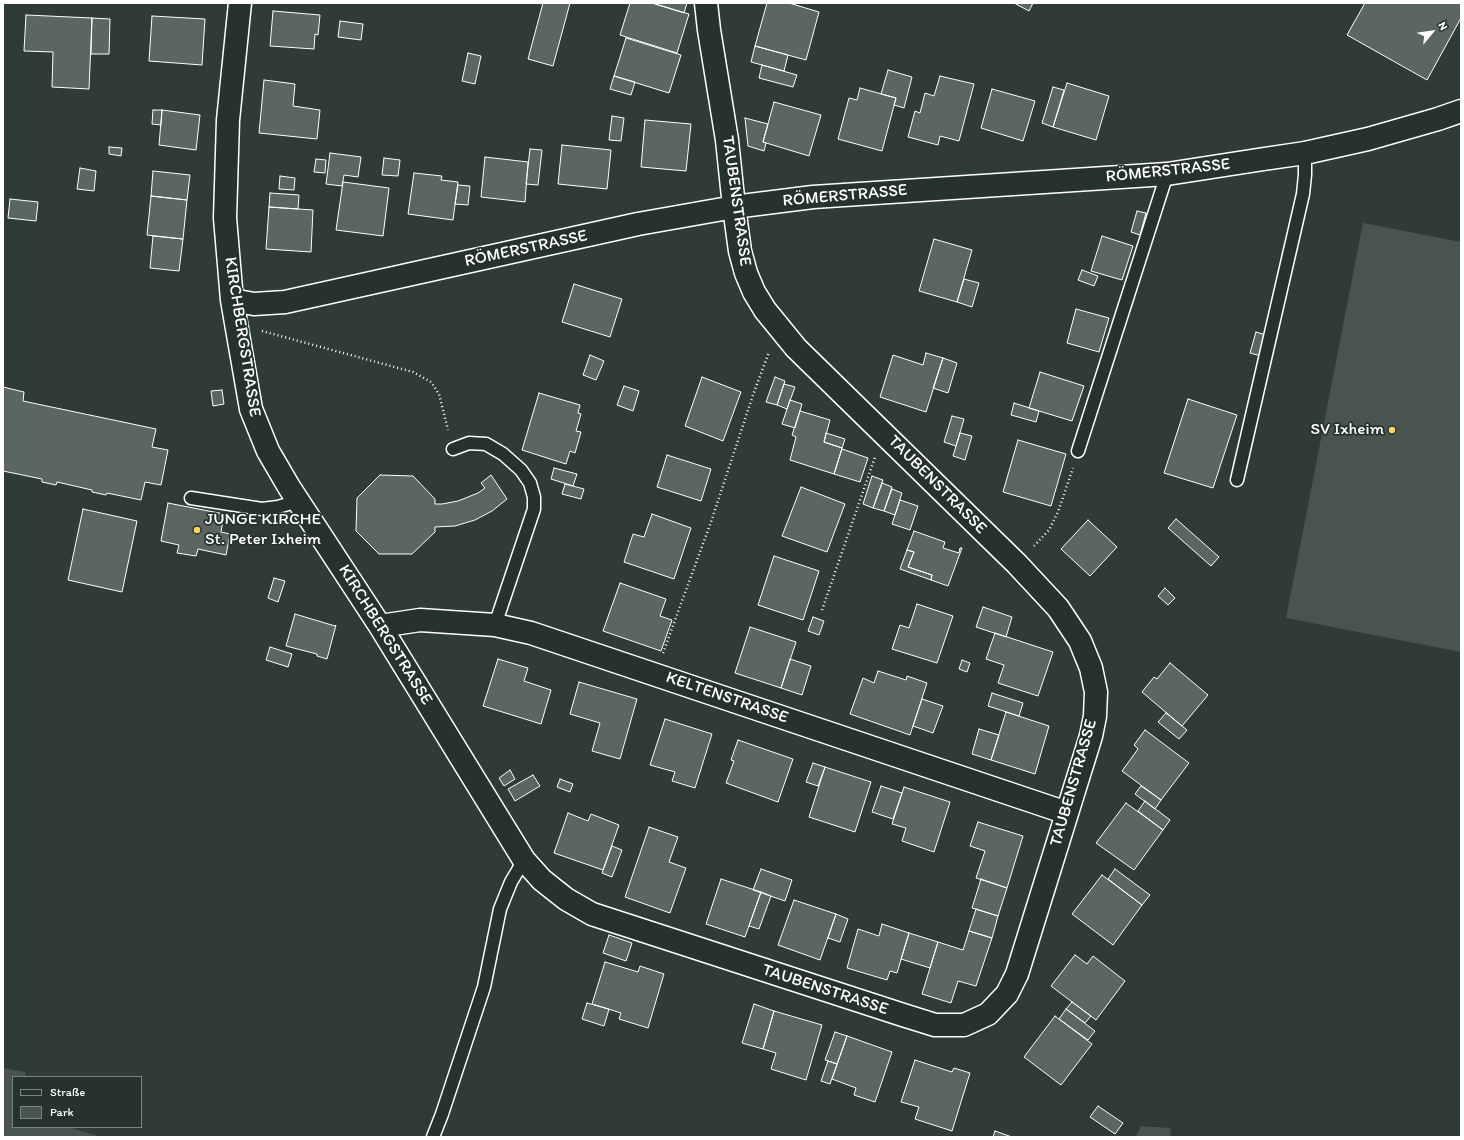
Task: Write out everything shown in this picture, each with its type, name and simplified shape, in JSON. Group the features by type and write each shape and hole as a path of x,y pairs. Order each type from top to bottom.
{"street":[{"name":"KIRCHBERGSTRASSE","path":"240,3 228,120 225,218 232,300 251,409 268,451 380,626 524,860"},
{"name":"TAUBENSTRASSE","path":"524,860 542,880 566,899 592,914 903,1016 935,1025 964,1025 988,1014 1007,994 1017,974 1091,736 1095,716 1096,692 1091,668 1080,641 1058,608 1017,564 796,348 761,304 746,273 740,251 727,140 706,3"},
{"name":"RÖMERSTRASSE","path":"232,300 254,304 285,302 638,224 734,206 821,196 1167,174 1305,153 1368,139 1461,111"},
{"name":"KELTENSTRASSE","path":"380,626 420,620 495,625 531,633 1067,813"}],"lane":[{"path":"1237,480 1303,194 1305,153"},
{"path":"1078,451 1167,174"},
{"path":"453,449 469,443 486,444 503,454 521,470 530,483 534,497 534,509 495,625"},
{"path":"191,498 262,509 278,507 298,500"},
{"path":"433,1137 484,987 500,910 511,882 524,860"}],"path":[{"path":"237,324 413,372 431,382 439,394 453,449"},
{"path":"655,674 711,522 753,395 778,327"},
{"path":"1017,564 1049,530 1058,512 1078,451"},
{"path":"822,610 873,463"}],"green space":[{"name":"SV Ixheim","path":"1363,223 1461,242 1461,652 1286,618"},
{"path":"3,1068 25,1072 26,1076 12,1076 12,1128 72,1128 101,1137 3,1137"},
{"path":"1141,1126 1170,1128 1171,1137 1136,1137"}],"building":[{"path":"543,3 570,3 553,66 528,59"},
{"path":"630,3 652,3 689,14 677,53 620,35"},
{"path":"652,3 687,3 684,13"},
{"path":"767,3 789,3 819,12 806,60 755,46"},
{"path":"1014,3 1033,3 1029,11"},
{"path":"1365,3 1461,3 1461,18 1427,80 1347,35"},
{"path":"273,11 320,15 318,35 315,34 314,49 270,46"},
{"path":"26,15 92,18 89,89 52,87 53,52 24,51"},
{"path":"152,16 205,19 202,65 149,61"},
{"path":"92,18 110,19 109,54 91,54"},
{"path":"340,21 363,24 361,40 338,37"},
{"path":"626,38 681,55 669,93 614,76"},
{"path":"755,46 788,55 784,71 751,62"},
{"path":"468,53 481,56 475,84 462,81"},
{"path":"762,65 797,75 793,87 759,78"},
{"path":"888,70 912,77 904,108 894,105 896,98 881,94"},
{"path":"614,76 635,82 631,95 610,89"},
{"path":"940,76 974,84 959,141 940,136 938,145 908,137 915,111 920,113 925,93 934,96"},
{"path":"264,80 295,84 293,106 320,110 317,139 259,133"},
{"path":"1067,83 1109,96 1096,140 1053,127"},
{"path":"1053,87 1064,90 1053,127 1042,123"},
{"path":"860,88 896,98 882,151 838,139 849,98 857,100"},
{"path":"992,89 1035,101 1023,141 981,128"},
{"path":"774,102 821,115 809,156 763,142"},
{"path":"153,110 162,110 161,125 152,124"},
{"path":"162,110 200,115 196,150 159,145"},
{"path":"612,116 624,118 621,141 609,140"},
{"path":"745,118 768,124 763,142 766,143 764,151 748,146"},
{"path":"645,120 691,124 686,171 641,167"},
{"path":"562,145 611,150 607,189 558,184"},
{"path":"109,147 122,148 121,156 109,154"},
{"path":"530,149 542,150 538,185 526,184"},
{"path":"330,153 361,157 358,177 344,175 342,186 326,184"},
{"path":"485,157 528,162 525,202 481,197"},
{"path":"384,158 400,160 398,176 382,175"},
{"path":"316,159 326,160 325,173 314,172"},
{"path":"80,168 96,171 94,191 77,189"},
{"path":"153,171 190,175 187,200 151,196"},
{"path":"414,173 442,176 441,180 458,182 453,220 408,214"},
{"path":"280,176 295,178 294,190 279,189"},
{"path":"343,182 389,188 383,236 336,230"},
{"path":"458,185 470,186 468,205 455,204"},
{"path":"270,193 299,195 298,209 269,207"},
{"path":"151,196 187,200 183,239 147,235"},
{"path":"10,199 38,202 36,221 8,218"},
{"path":"269,207 313,210 311,252 266,249"},
{"path":"1137,211 1146,213 1140,235 1131,232"},
{"path":"153,236 183,239 179,271 150,268"},
{"path":"1102,236 1133,246 1122,280 1091,271"},
{"path":"934,239 972,250 957,302 919,291"},
{"path":"1082,270 1098,276 1094,286 1078,280"},
{"path":"964,279 979,283 972,307 957,302"},
{"path":"574,284 622,299 610,337 562,322"},
{"path":"1076,309 1109,318 1099,352 1067,343"},
{"path":"1256,332 1266,335 1261,356 1250,353"},
{"path":"926,353 943,358 926,412 880,397 893,355 923,365"},
{"path":"590,355 604,361 596,380 583,375"},
{"path":"943,358 957,363 948,393 933,388"},
{"path":"1040,372 1084,386 1072,421 1029,408"},
{"path":"702,377 741,392 723,441 685,426"},
{"path":"775,377 785,381 777,405 766,402"},
{"path":"784,384 795,387 787,409 777,405"},
{"path":"624,386 639,391 633,411 617,405"},
{"path":"3,387 24,392 23,401 156,429 152,447 168,450 161,485 145,482 141,500 107,493 106,495 92,492 92,490 57,482 56,485 42,482 42,479 3,471"},
{"path":"222,390 224,404 213,406 211,391"},
{"path":"539,393 580,405 578,413 581,414 576,431 581,432 575,453 570,451 566,464 522,450"},
{"path":"1188,399 1237,415 1213,488 1164,473"},
{"path":"790,400 802,404 795,428 782,424"},
{"path":"1014,403 1039,411 1036,422 1011,415"},
{"path":"800,411 830,420 824,442 842,448 834,474 790,460 796,437 792,435"},
{"path":"952,416 964,419 956,446 944,442"},
{"path":"826,433 845,439 842,448 824,442"},
{"path":"960,433 972,436 965,460 953,456"},
{"path":"1018,440 1066,454 1051,506 1003,492"},
{"path":"842,449 868,458 860,482 834,474"},
{"path":"667,455 711,469 701,501 657,487"},
{"path":"554,468 577,474 573,486 551,479"},
{"path":"380,475 413,476 435,499 435,504 442,504 458,501 478,493 485,488 481,483 491,475 507,499 492,511 475,520 455,526 435,527 435,532 412,554 379,554 356,531 357,498"},
{"path":"872,476 883,480 873,508 863,504"},
{"path":"882,483 892,487 884,511 873,508"},
{"path":"565,484 584,489 581,499 562,494"},
{"path":"801,487 845,504 827,552 782,536"},
{"path":"892,489 902,493 895,515 884,511"},
{"path":"900,500 918,506 910,530 892,524"},
{"path":"168,503 224,514 221,532 230,534 226,555 198,549 196,556 177,553 179,545 161,541"},
{"path":"83,509 137,521 122,592 68,580"},
{"path":"652,514 691,528 674,579 624,562 633,534 644,537"},
{"path":"1176,519 1219,557 1211,566 1168,528"},
{"path":"1088,520 1117,547 1090,576 1061,549"},
{"path":"914,531 945,542 943,548 959,553 960,548 962,548 948,586 931,580 932,575 908,567 914,552 907,550"},
{"path":"907,550 914,552 908,567 932,575 931,580 900,569"},
{"path":"774,556 819,571 803,620 758,605"},
{"path":"274,578 285,581 278,602 268,598"},
{"path":"620,583 666,599 660,616 672,620 661,651 603,631"},
{"path":"1165,588 1175,598 1168,605 1158,596"},
{"path":"917,604 953,616 937,663 892,649 900,625 909,628"},
{"path":"983,607 1012,617 1006,637 976,627"},
{"path":"295,614 335,626 336,625 327,659 317,656 317,654 286,646"},
{"path":"813,617 824,621 819,635 808,631"},
{"path":"750,627 796,642 781,688 735,673"},
{"path":"995,633 1053,652 1038,696 998,683 1004,665 986,659"},
{"path":"270,647 292,654 288,667 266,660"},
{"path":"498,659 528,668 524,681 551,690 541,724 483,706"},
{"path":"790,659 811,666 802,695 781,688"},
{"path":"962,660 970,663 967,672 959,669"},
{"path":"1170,663 1208,695 1182,726 1142,692 1154,677 1157,679"},
{"path":"878,671 906,680 907,676 927,683 910,735 850,714 863,678 874,683"},
{"path":"579,682 637,699 620,759 592,751 600,723 570,714"},
{"path":"992,693 1023,703 1019,716 988,706"},
{"path":"922,699 943,706 933,733 913,726"},
{"path":"1006,712 1049,726 1035,774 991,760"},
{"path":"1166,713 1187,730 1179,739 1158,722"},
{"path":"665,719 712,734 695,788 672,781 675,772 650,765"},
{"path":"979,729 999,735 991,760 972,754"},
{"path":"1145,730 1189,763 1161,800 1122,771 1138,749 1134,745"},
{"path":"738,740 793,759 778,802 726,783 734,761 731,760"},
{"path":"813,763 825,767 818,786 806,782"},
{"path":"825,767 871,782 855,832 809,817"},
{"path":"510,770 515,779 504,786 499,778"},
{"path":"533,775 540,786 515,801 508,789"},
{"path":"560,779 573,784 570,792 557,787"},
{"path":"881,786 902,793 893,819 872,812"},
{"path":"1141,786 1161,800 1155,809 1135,794"},
{"path":"904,787 950,802 934,852 902,841 906,828 892,824"},
{"path":"1145,801 1170,820 1163,830 1138,811"},
{"path":"1126,803 1163,830 1134,870 1096,843"},
{"path":"568,813 588,821 591,814 619,825 603,870 554,853"},
{"path":"978,822 1023,836 1007,888 976,878 985,851 970,846"},
{"path":"649,827 678,837 669,862 686,868 670,913 625,897"},
{"path":"612,846 622,850 612,877 602,873"},
{"path":"761,869 792,880 785,901 753,890"},
{"path":"1115,869 1150,895 1142,905 1108,879"},
{"path":"1102,875 1142,905 1113,945 1072,914"},
{"path":"721,879 761,892 745,937 706,924"},
{"path":"981,879 1007,888 998,916 972,908"},
{"path":"761,892 771,896 759,929 749,926"},
{"path":"794,900 836,914 820,960 778,945"},
{"path":"976,909 998,916 992,938 969,931"},
{"path":"836,914 848,919 840,942 828,938"},
{"path":"882,924 909,933 897,973 890,971 887,980 847,968 858,929 879,936"},
{"path":"969,931 992,938 976,986 958,981 951,1003 922,994 938,942 963,950"},
{"path":"909,933 938,942 930,968 901,959"},
{"path":"609,935 632,943 626,961 603,953"},
{"path":"1075,955 1087,964 1093,956 1125,981 1096,1020 1051,986"},
{"path":"605,962 638,972 640,966 664,974 648,1028 619,1019 621,1013 592,1004"},
{"path":"1072,1002 1091,1016 1085,1023 1066,1009"},
{"path":"587,1003 609,1009 604,1026 582,1019"},
{"path":"754,1004 774,1011 763,1049 742,1043"},
{"path":"1066,1009 1095,1031 1088,1040 1059,1019"},
{"path":"774,1011 822,1025 806,1080 771,1069 776,1053 763,1049"},
{"path":"1055,1016 1092,1044 1061,1085 1024,1057"},
{"path":"835,1032 847,1036 837,1064 825,1060"},
{"path":"847,1036 892,1052 875,1102 854,1095 856,1088 832,1079"},
{"path":"915,1060 952,1072 954,1068 970,1073 952,1131 915,1119 919,1107 901,1102"},
{"path":"828,1061 837,1064 830,1084 821,1081"},
{"path":"1098,1106 1123,1123 1115,1134 1090,1117"},
{"path":"995,1131 1012,1137 993,1137"}],"place":[{"name":"SV Ixheim","path":"1392,430"},
{"name":"JUNGE KIRCHE St. Peter Ixheim","path":"197,530"}]}
